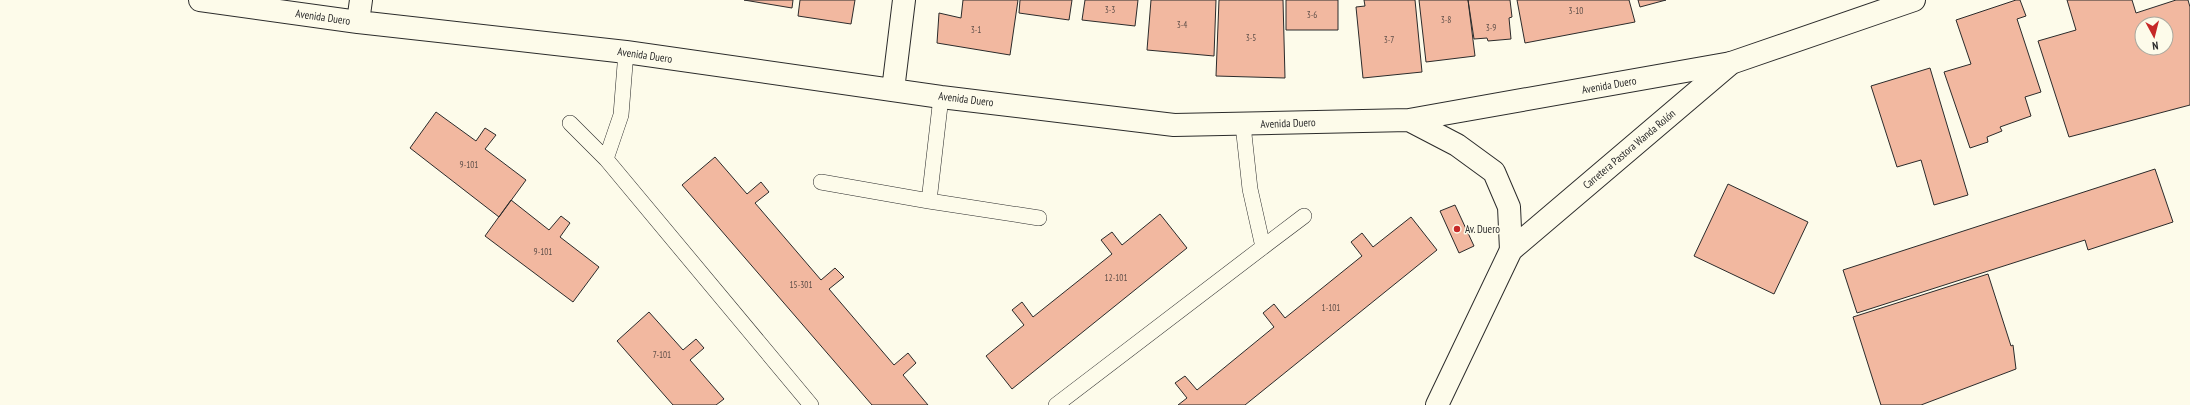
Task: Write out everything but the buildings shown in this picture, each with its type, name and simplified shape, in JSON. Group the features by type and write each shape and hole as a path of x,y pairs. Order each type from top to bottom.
{"street":[{"name":"Avenida Duero","path":"200,0 244,3 358,22 626,52 941,97 1174,125 1243,125 1409,120 1731,63"},
{"path":"358,22 361,0"},
{"path":"893,90 904,0"},
{"name":"Carretera Pastora Wanda Rolón","path":"1437,405 1510,250 1731,63 1914,0"},
{"path":"1409,120 1456,145 1494,172 1509,207 1510,250"}],"lane":[{"path":"606,159 621,115 626,52"},
{"path":"929,201 941,97"},
{"path":"570,123 606,159 811,405"},
{"path":"1243,125 1250,189 1263,247"},
{"path":"821,182 1039,218"},
{"path":"1056,405 1304,216"}],"place":[{"name":"Av. Duero","path":"1457,229"}]}
